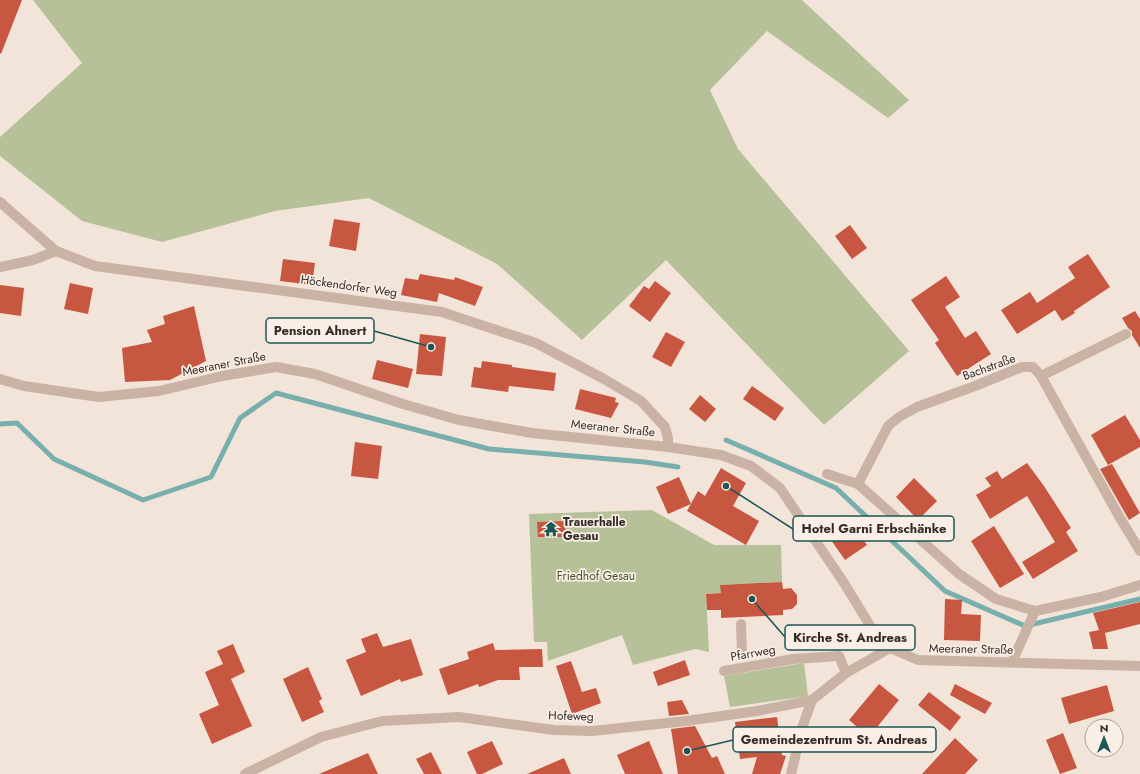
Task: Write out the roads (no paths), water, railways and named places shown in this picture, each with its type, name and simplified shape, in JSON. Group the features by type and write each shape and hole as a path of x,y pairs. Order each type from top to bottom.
{"street":[{"name":"Höckendorfer Weg","path":"0,202 56,251 95,266 442,312 536,343 604,379 641,401 665,427 668,438 668,447"},
{"path":"0,267 33,260 56,251"},
{"path":"1126,334 1041,376 1140,551"},
{"name":"Meeraner Straße","path":"0,379 24,386 99,397 159,391 222,376 276,367 315,374 403,404 458,420 532,433 668,447 721,455 751,466 780,488 844,583 874,632 890,648 918,660 1140,666"},
{"name":"Bachstraße","path":"858,484 888,426 898,417 917,407 1022,367 1034,367 1041,376"},
{"path":"827,474 858,484 959,574 996,599 1033,615 1140,585"},
{"path":"1012,662 1033,615"},
{"path":"741,624 742,654"},
{"name":"Hofeweg","path":"245,774 321,737 382,721 459,717 554,730 592,731 710,718 757,711 812,700 846,673 890,648"},
{"name":"Pfarrweg","path":"724,671 793,659 839,656 846,673"},
{"path":"791,774 802,728 812,700"}],"waterway":[{"path":"0,424 17,423 54,459 143,500 211,477 240,418 276,393 489,449 645,462 678,467"},
{"path":"726,440 836,488 945,591 1025,626 1140,599"}],"place":[{"name":"Pension Ahnert","path":"431,347"},
{"name":"Hotel Garni Erbschänke","path":"726,486"},
{"name":"Trauerhalle Gesau","path":"551,529"},
{"name":"Kirche St. Andreas","path":"752,599"},
{"name":"Gemeindezentrum St. Andreas","path":"687,751"}],"park label":[{"name":"Friedhof Gesau","path":"596,576"}]}
